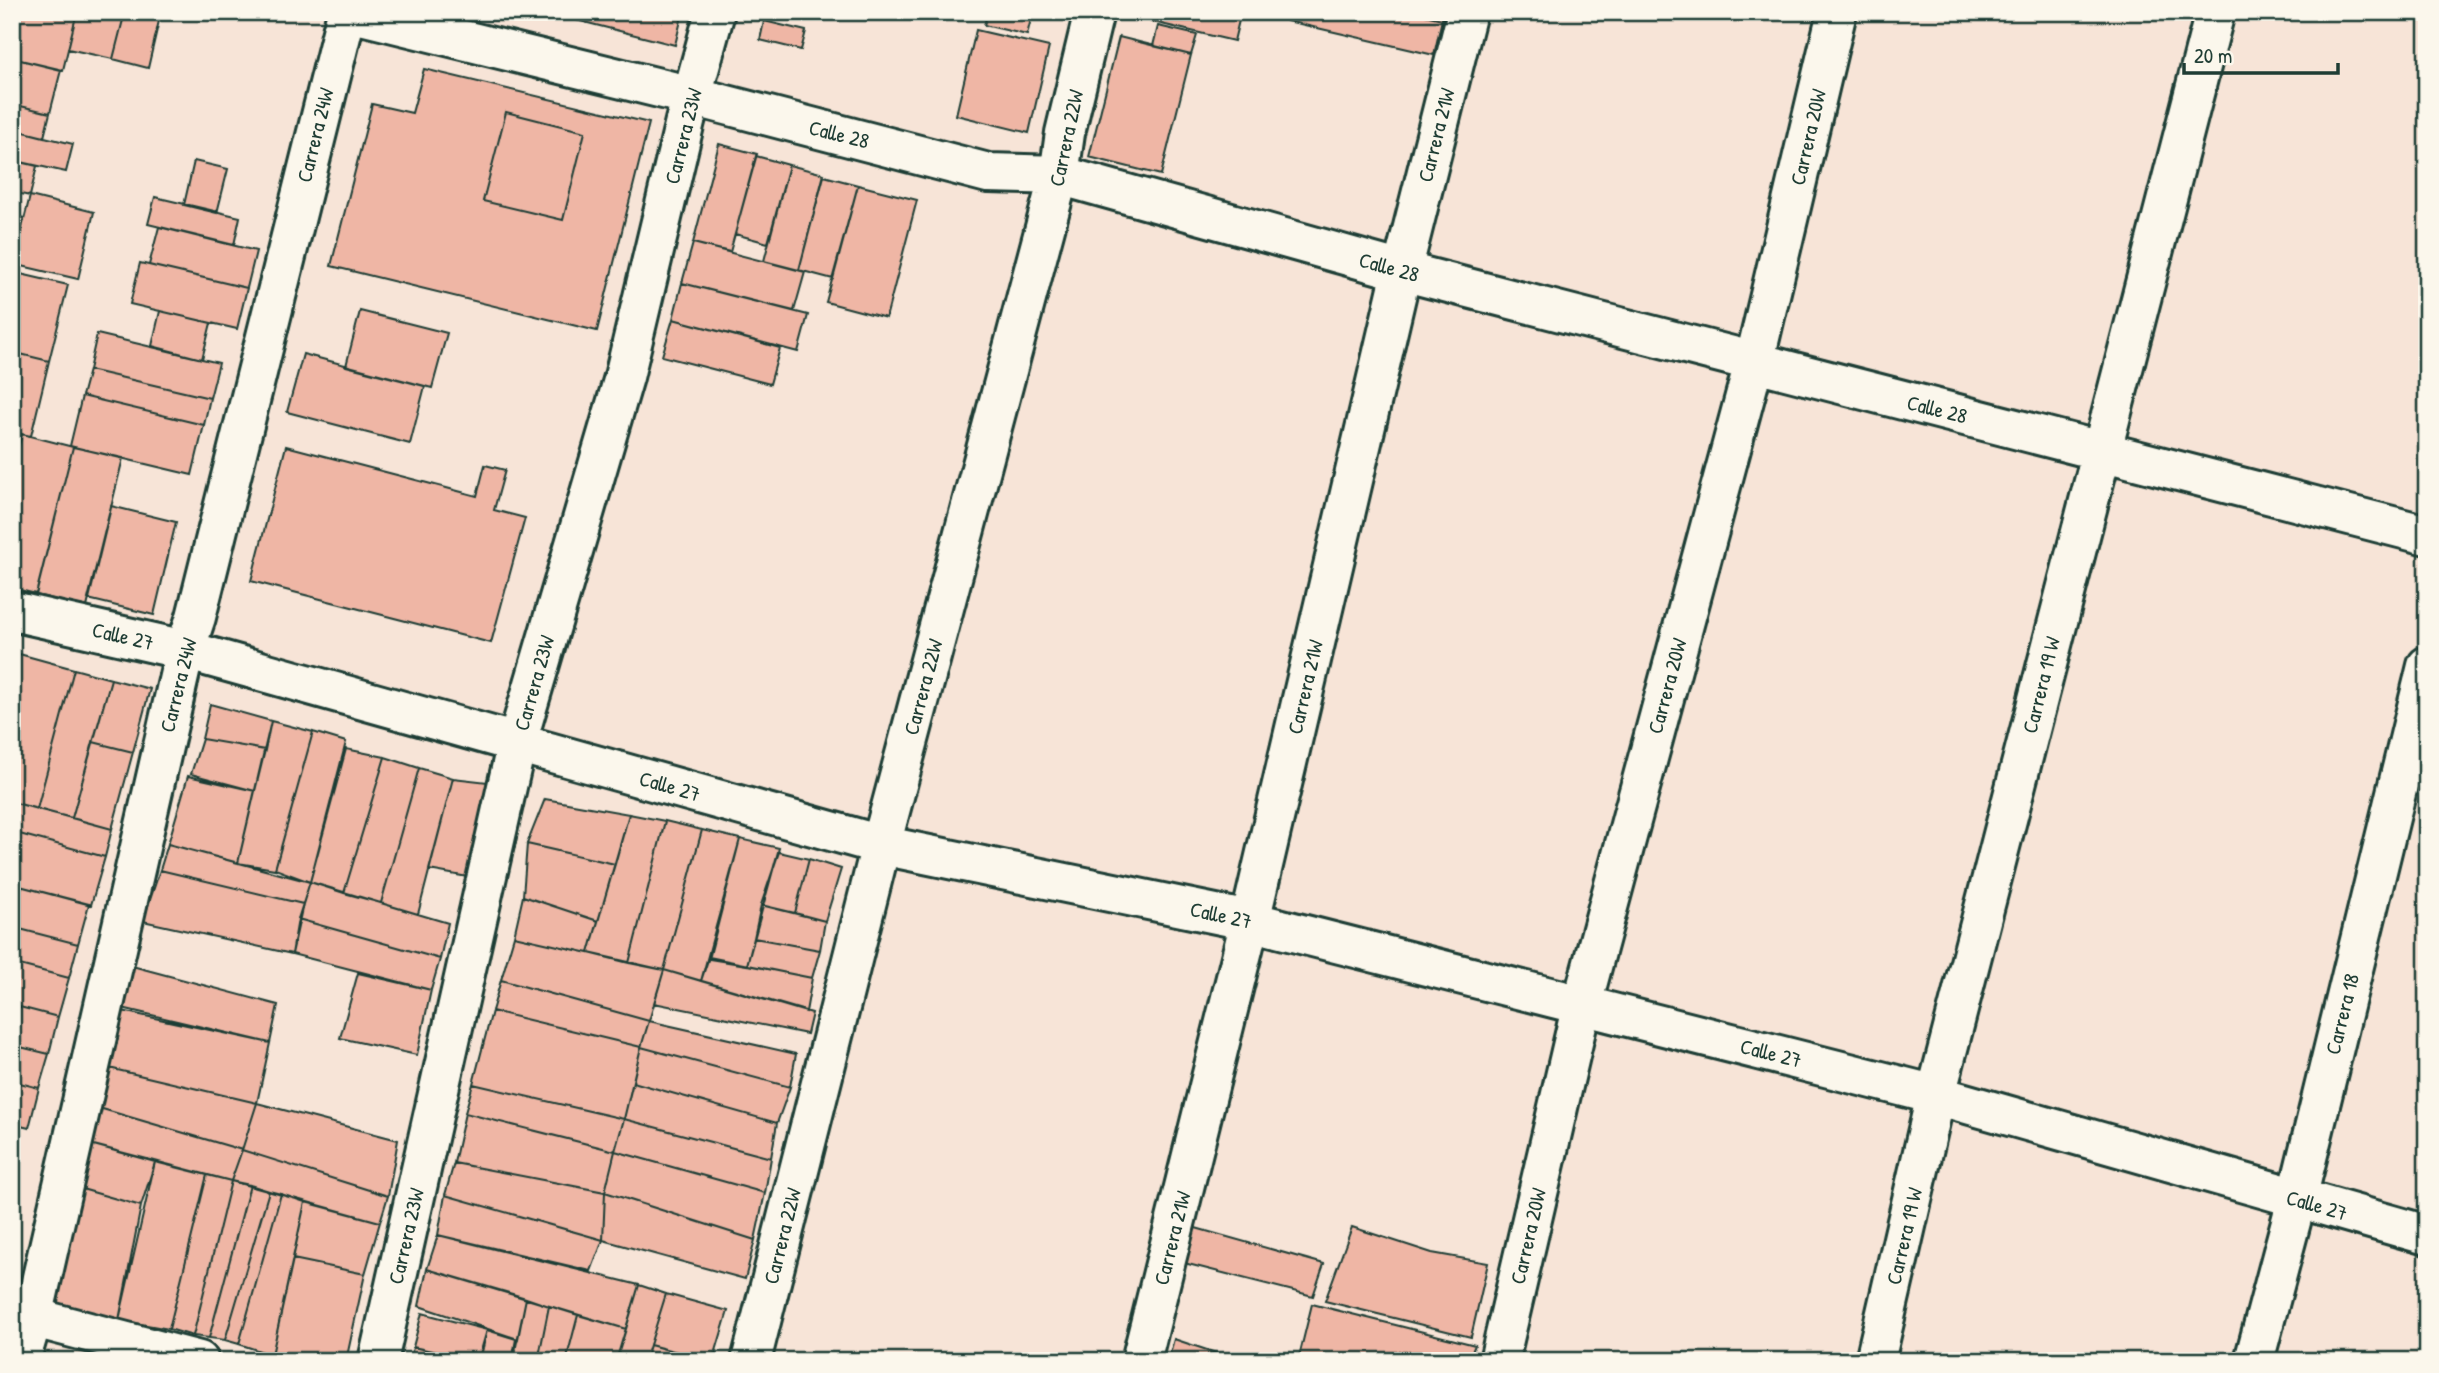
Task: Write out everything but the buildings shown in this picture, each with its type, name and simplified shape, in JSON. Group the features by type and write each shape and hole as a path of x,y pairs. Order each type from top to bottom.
{"street":[{"name":"Calle 28","path":"348,12 692,96 988,173 1059,175 1402,271 2427,535"},
{"name":"Carrera 24W","path":"20,1361 22,1315 185,650 196,617 348,12"},
{"name":"Carrera 23W","path":"377,1361 517,742 624,377 715,12"},
{"name":"Carrera 22W","path":"751,1361 881,845 1059,175 1065,133 1094,12"},
{"name":"Carrera 21W","path":"1141,1361 1250,921 1402,271 1467,12"},
{"name":"Carrera 20W","path":"1499,1361 1581,1004 1754,363 1837,12"},
{"name":"Carrera 19 W","path":"1875,1361 1936,1095 2215,12"},
{"name":"Calle 27","path":"12,611 185,650 881,845 1250,921 1936,1095 2427,1235"},
{"name":"Carrera 18","path":"2254,1361 2297,1199 2427,666"},
{"path":"22,1315 199,1361"}]}
